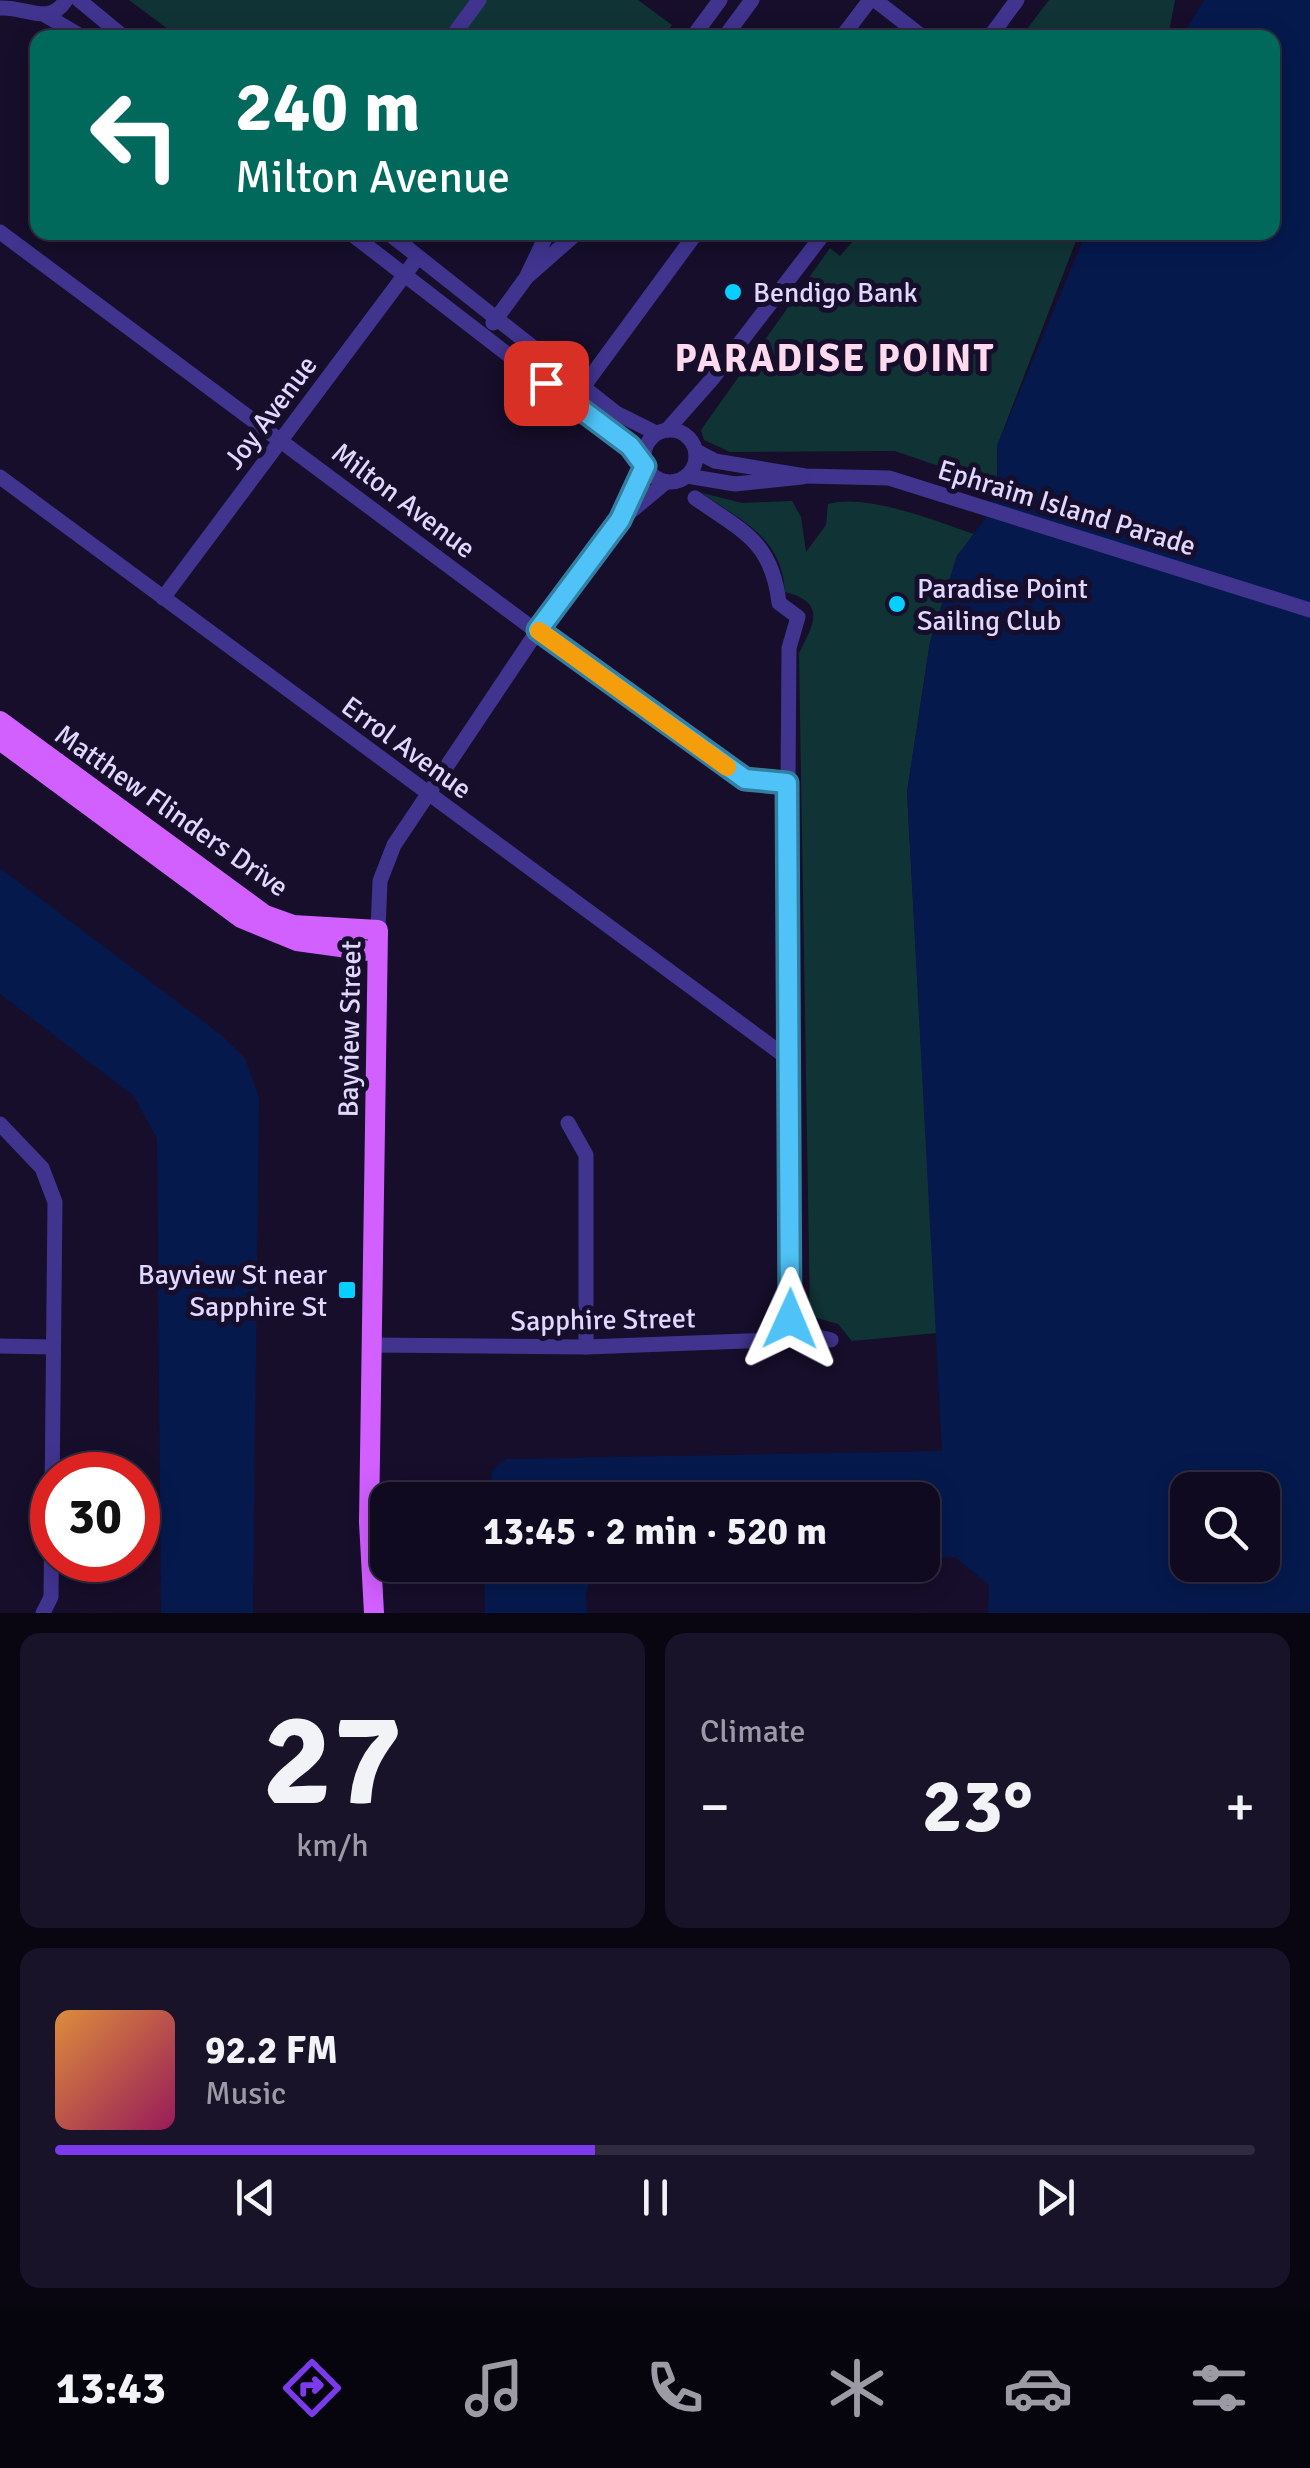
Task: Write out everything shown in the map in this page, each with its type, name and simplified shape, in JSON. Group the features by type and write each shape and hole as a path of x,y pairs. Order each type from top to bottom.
{"main road":[{"name":"Matthew Flinders Drive","path":"0,721 265,915 293,925 378,930"},
{"name":"Matthew Flinders Drive","path":"0,740 240,918 297,941 377,952"},
{"name":"Bayview Street","path":"374,1613 369,1522 378,930"}],"street":[{"path":"45,16 58,11 66,0"},
{"path":"79,0 115,30"},
{"path":"457,30 479,0"},
{"path":"698,30 720,0"},
{"path":"730,30 752,0"},
{"path":"848,30 872,0 913,30"},
{"path":"995,30 1017,0"},
{"path":"0,8 24,5 70,30"},
{"name":"Milton Avenue","path":"0,232 745,779 787,783"},
{"path":"359,240 572,402 644,462 655,478 666,482 687,476 699,396"},
{"path":"396,240 628,422 692,444"},
{"path":"484,334 526,278 544,240"},
{"path":"550,240 560,251"},
{"path":"526,278 570,240"},
{"path":"572,402 691,240"},
{"path":"644,462 645,446 699,396 819,240"},
{"name":"Joy Avenue","path":"163,598 418,257"},
{"name":"Ephraim Island Parade","path":"692,444 716,461 806,476"},
{"name":"Bayview Street","path":"620,520 644,462"},
{"name":"Ephraim Island Parade","path":"687,476 734,484 806,476 889,478 1310,610"},
{"name":"Errol Avenue","path":"0,477 786,1057"},
{"name":"Bayview Street","path":"378,930 384,867 428,793 538,630 620,520 666,482"},
{"path":"695,498 762,547 772,564 780,603 798,617 788,648 786,1057 791,1305 790,1319 782,1328"},
{"path":"568,1123 586,1156 586,1346"},
{"path":"0,1124 42,1168 55,1202 51,1597 43,1613"},
{"name":"Sapphire Street","path":"371,1345 586,1346 767,1340 782,1328 830,1340"},
{"path":"0,1346 54,1347"}],"green space":[{"path":"129,0 638,0 672,25 669,30 169,30"},
{"path":"1049,0 1175,0 1169,30 1026,30"},
{"path":"854,240 1076,240 997,446 997,486 895,451 730,452 704,440 701,430 830,248 840,256"},
{"path":"702,493 742,503 792,501 801,517 806,552 826,525 828,504 844,502 881,505 974,534 957,556 930,642 907,792 937,1333 852,1341 838,1324 810,1316 799,653 813,615 807,602 785,592 777,557 758,533"}],"water":[{"path":"1204,0 1310,0 1310,1613 988,1613 989,1585 955,1557 940,1557 940,1482 490,1482 493,1470 506,1459 942,1451 907,792 930,642 957,556 985,519 998,482 997,446 1083,240 1280,240 1280,30 1186,30"},
{"path":"0,868 221,1035 245,1058 259,1098 253,1613 161,1613 157,1139 134,1096 0,994"},
{"path":"485,1582 590,1582 587,1613 485,1613"}],"slow traffic":[{"path":"539,631 727,767"}],"place":[{"name":"Bendigo Bank","path":"733,292"},
{"name":"Paradise Point Sailing Club","path":"897,604"},
{"name":"Bayview St near Sapphire St","path":"347,1290"}],"district":[{"name":"PARADISE POINT","path":"835,358"}],"route":[{"path":"546,383 630,446 645,466 620,520 538,630 745,779 761,784 787,783 790,1319"}]}
